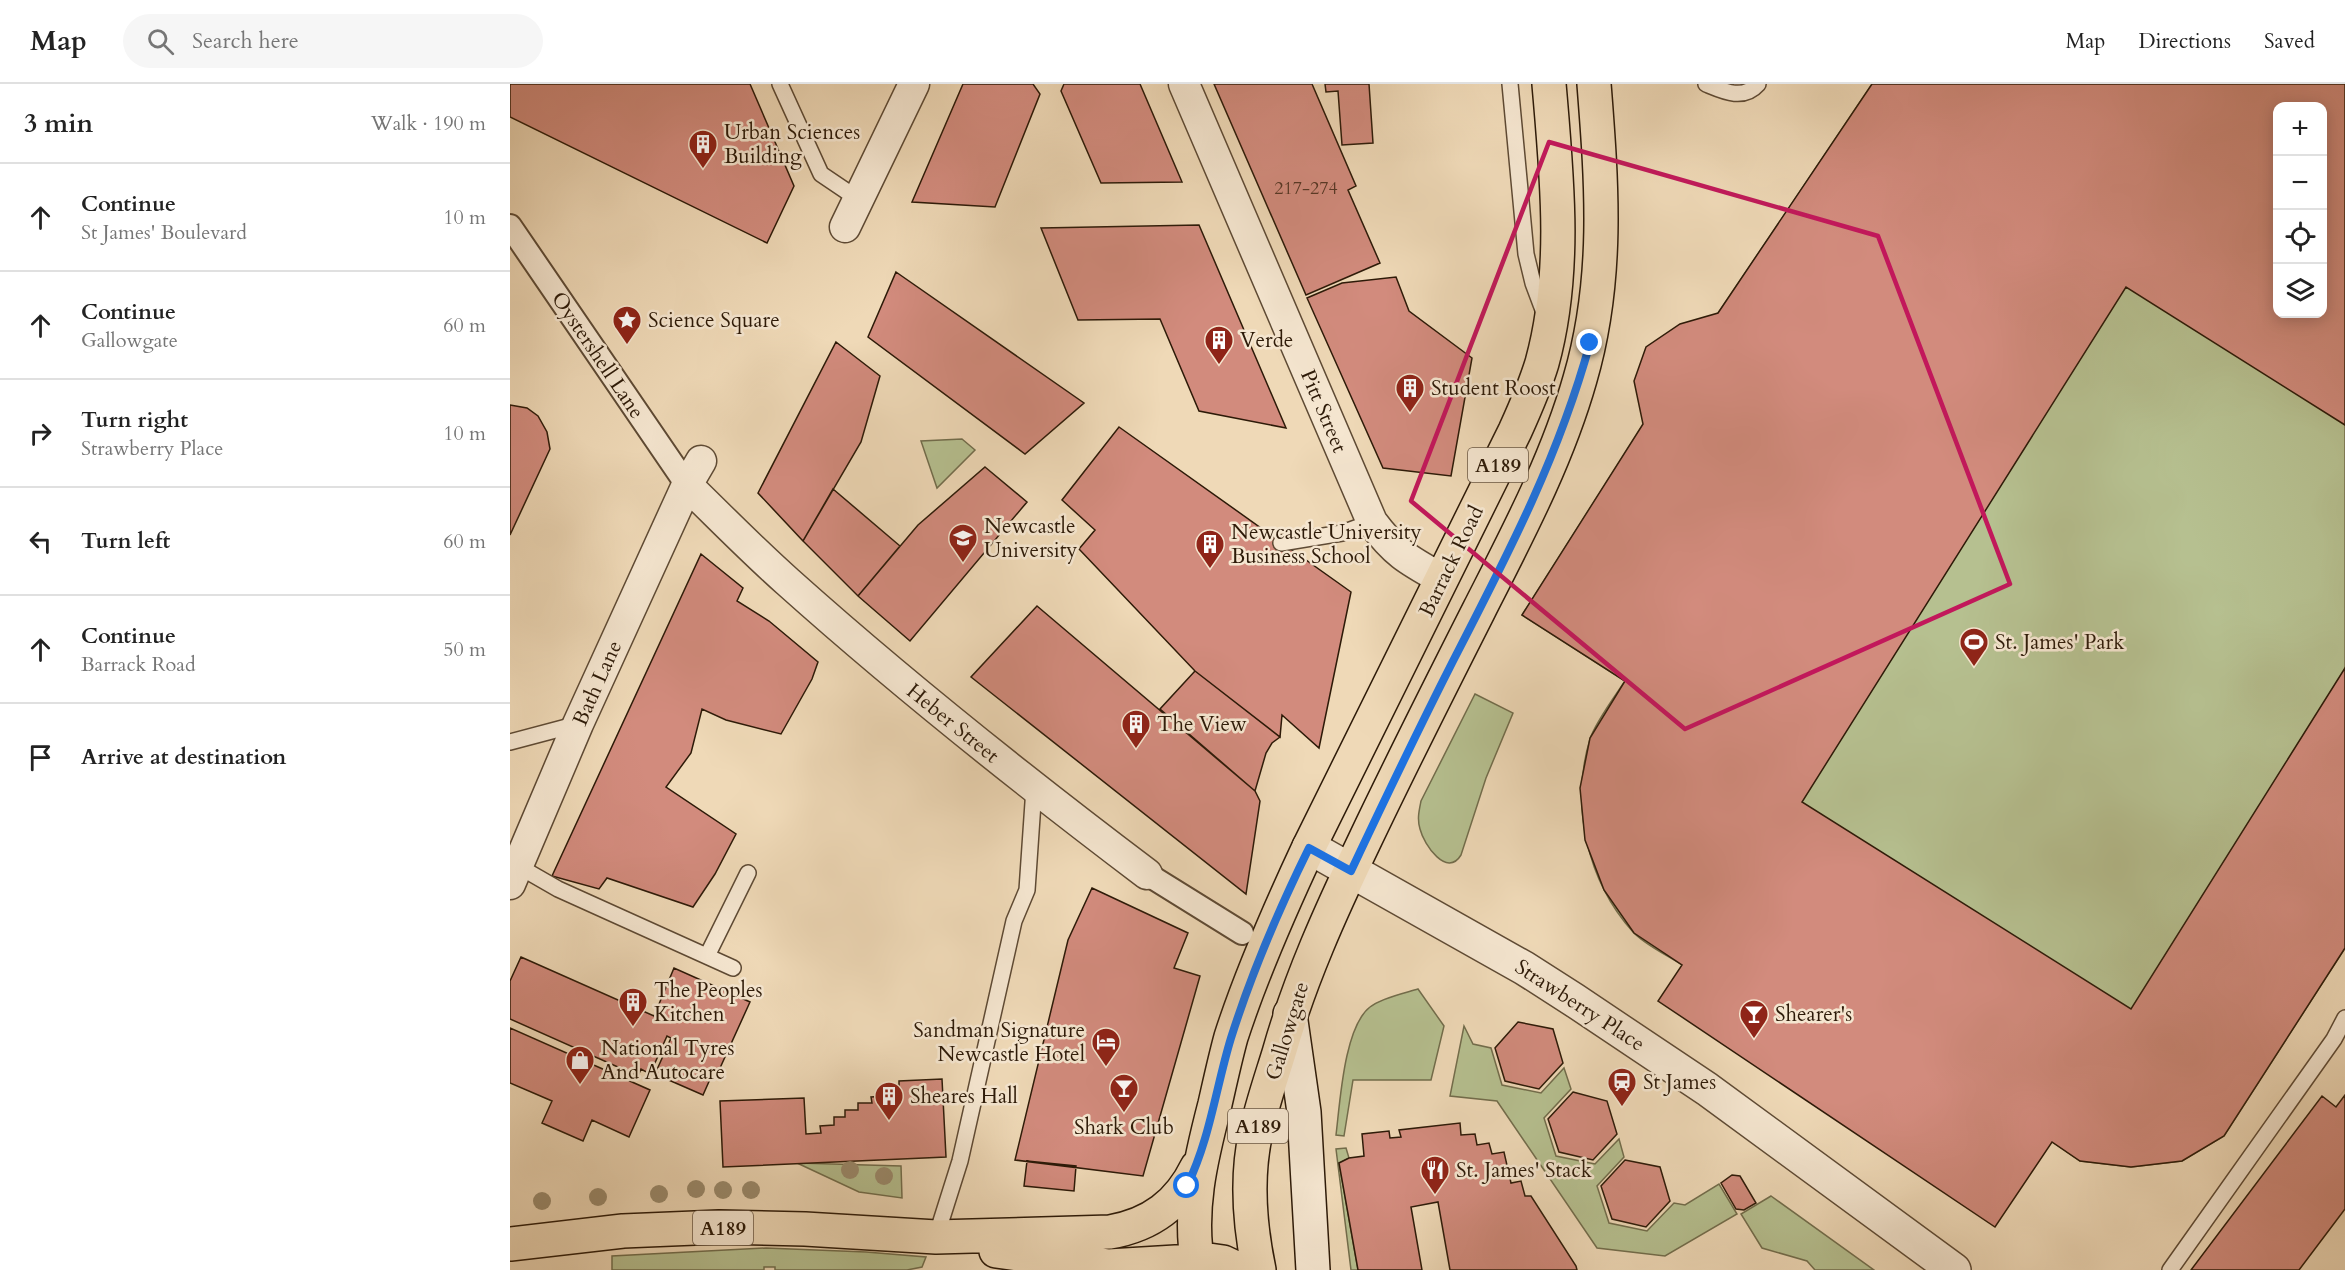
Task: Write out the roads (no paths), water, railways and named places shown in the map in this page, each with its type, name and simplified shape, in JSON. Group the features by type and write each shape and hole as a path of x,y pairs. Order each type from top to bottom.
{"main road":[{"name":"Barrack Road","path":"1309,848 1515,431 1542,363 1550,326 1556,275 1558,212 1549,84"},
{"name":"A189","path":"1351,871 1413,740 1533,503 1552,459 1579,382 1590,343 1601,262 1603,219 1594,84"},
{"name":"A189","path":"1198,1265 1194,1222 1201,1159 1231,1039 1269,936 1309,848"},
{"name":"Gallowgate","path":"1250,1263 1251,1185 1256,1133 1290,1014 1324,925 1351,871"},
{"name":"A189","path":"510,1244 623,1231 719,1227 805,1229 936,1237 1087,1233 1130,1229 1144,1223 1175,1201 1187,1186 1201,1159"},
{"name":"A189","path":"936,1237 978,1249 1109,1266 1250,1263"}],"street":[{"path":"845,227 914,84"},
{"name":"Pitt Street","path":"1184,84 1372,522 1399,554 1442,579"},
{"name":"Oystershell Lane","path":"510,226 694,472"},
{"name":"Bath Lane","path":"514,875 578,724 694,472"},
{"name":"Heber Street","path":"694,472 786,581 907,685 1034,789 1147,874 1242,933"},
{"name":"Strawberry Place","path":"1309,848 1524,968 1591,1011 1707,1089 1954,1270"},
{"path":"1290,1014 1304,1112 1313,1270"}],"lane":[{"path":"780,84 821,174 858,199"},
{"path":"1510,84 1526,254 1533,283 1550,326"},
{"path":"1706,84 1729,93 1743,94 1758,84"},
{"path":"1281,543 1342,533 1372,522"},
{"path":"510,742 578,724"},
{"path":"936,1237 960,1161 1014,921 1027,890 1034,789"},
{"path":"707,956 748,873"},
{"path":"514,875 558,889 733,968"},
{"path":"2170,1270 2334,1039 2345,1018"}],"place":[{"name":"Urban Sciences Building","path":"703,170"},
{"name":"Science Square","path":"627,346"},
{"name":"Verde","path":"1219,366"},
{"name":"Student Roost","path":"1410,414"},
{"name":"Newcastle University","path":"963,564"},
{"name":"Newcastle University Business School","path":"1210,570"},
{"name":"St. James' Park","path":"1974,668"},
{"name":"The View","path":"1136,750"},
{"name":"The Peoples Kitchen","path":"633,1028"},
{"name":"Shearer's","path":"1754,1040"},
{"name":"Sandman Signature Newcastle Hotel","path":"1106,1068"},
{"name":"National Tyres And Autocare","path":"580,1086"},
{"name":"St James","path":"1622,1108"},
{"name":"Shark Club","path":"1124,1114"},
{"name":"Sheares Hall","path":"889,1122"},
{"name":"St. James' Stack","path":"1435,1196"}]}
